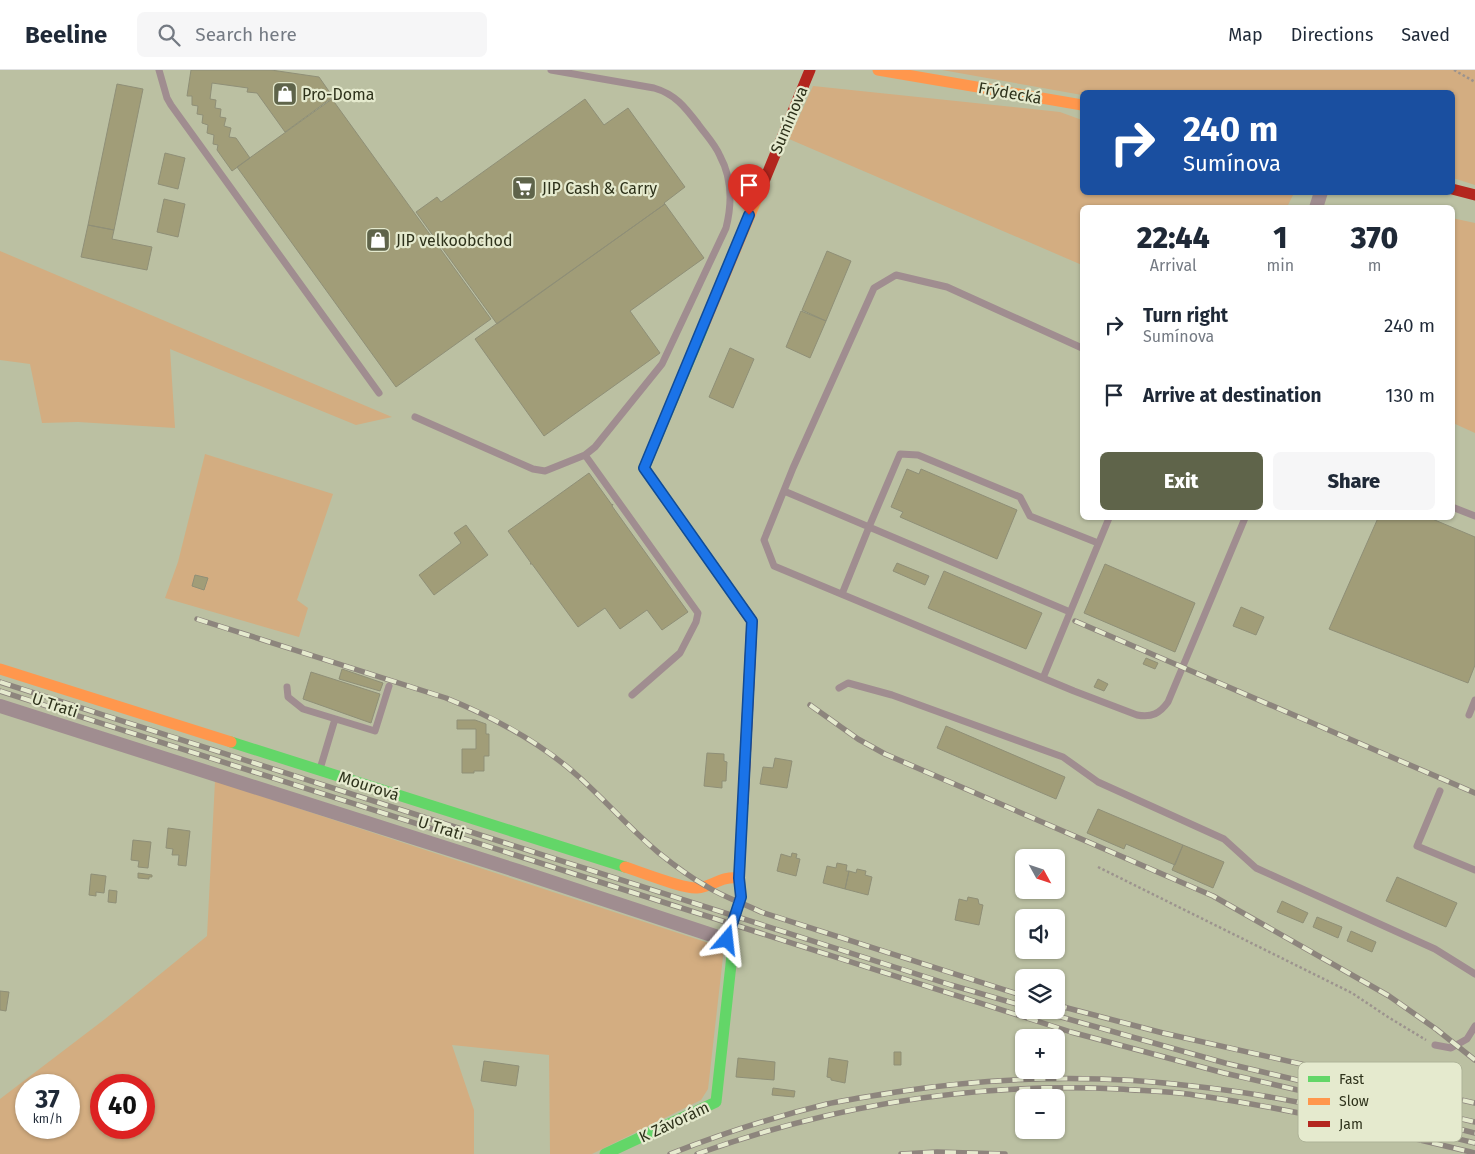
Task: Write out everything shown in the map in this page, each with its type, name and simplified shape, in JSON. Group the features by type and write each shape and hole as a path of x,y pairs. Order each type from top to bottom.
{"street":[{"name":"Sumínova","path":"730,943 741,897 739,878 752,621 644,468 810,70"},
{"name":"Frýdecká","path":"878,70 1080,106"},
{"path":"1455,190 1475,195"},
{"name":"Mourová","path":"0,669 685,886 698,888 728,877 739,878"},
{"name":"U Trati","path":"0,706 509,868 730,943"},
{"name":"K Závorám","path":"605,1154 716,1102 730,943"}],"lane":[{"path":"159,70 171,106 379,393"},
{"path":"415,418 533,469 545,471 585,455 595,447 662,364 726,228 730,205 728,178 720,155 684,105 663,90 551,70"},
{"path":"1080,347 947,287 896,275 874,288 764,540 774,566 1043,678 1146,717 1154,715 1168,702 1244,520"},
{"path":"842,594 868,527 900,454 918,455 1020,497 1030,516 1098,543"},
{"path":"585,455 698,613 696,622 680,653 632,695"},
{"path":"784,491 1070,612"},
{"path":"1455,508 1475,516"},
{"path":"1043,678 1107,520"},
{"path":"839,688 848,683 892,695 1063,757 1098,782 1224,839 1256,868 1435,950 1475,974"},
{"path":"287,687 288,697 303,709 375,731 389,686"},
{"path":"1469,715 1475,700"},
{"path":"320,770 335,718"},
{"path":"1440,791 1418,846 1475,870"},
{"path":"1435,1045 1451,1048 1466,1039 1475,1026"}],"path":[{"path":"1454,70 1475,82"},
{"path":"1098,867 1352,993 1435,1045"}],"shaded area":[{"path":"942,70 1475,70 1475,185 1455,179 1455,90 1080,90 1080,95"},
{"path":"813,86 1060,112 1080,119 1080,195 1293,195 1288,205 1080,205 1080,264 789,139"},
{"path":"1455,219 1475,223 1475,433 1455,424"},
{"path":"0,251 392,417 356,425 170,349 175,428 78,422 42,423 30,364 0,360"},
{"path":"205,454 333,494 297,600 308,608 299,637 165,598 178,562"},
{"path":"215,781 724,948 708,1089 701,1100 592,1154 550,1154 549,1055 452,1045 474,1110 474,1154 0,1154 0,1099 15,1088 15,1139 80,1139 80,1074 33,1074 105,1019 207,936"}],"building":[{"path":"191,70 271,70 319,77 333,97 285,132 257,93 247,92 248,88 212,83 210,99 216,100 215,108 221,109 220,117 226,118 224,126 231,128 229,137 236,138 250,158 232,171 217,150 218,145 213,144 214,135 207,133 208,125 202,123 203,115 197,114 198,106 192,105 192,96 187,96"},
{"path":"117,84 143,89 114,230 88,225"},
{"path":"332,99 491,319 396,387 237,167"},
{"path":"585,99 604,125 628,108 685,187 665,204 497,324 416,212 437,197 441,202"},
{"path":"165,153 185,158 178,189 158,184"},
{"path":"164,199 185,204 178,237 157,232"},
{"path":"665,204 704,258 630,311 660,353 544,436 475,339"},
{"path":"88,225 114,230 112,239 152,247 147,270 81,257"},
{"path":"827,251 851,261 826,321 802,310"},
{"path":"801,311 826,321 810,358 786,347"},
{"path":"730,348 754,359 733,408 709,397"},
{"path":"907,469 919,474 921,469 1017,510 997,559 900,517 903,512 891,507"},
{"path":"589,473 613,504 612,506 688,612 662,630 647,610 620,629 605,608 578,627 532,564 530,564 508,531"},
{"path":"1377,520 1435,520 1475,537 1475,665 1468,683 1329,629"},
{"path":"466,525 488,555 434,595 419,575 461,543 454,533"},
{"path":"897,563 929,576 925,585 893,571"},
{"path":"1105,564 1195,603 1175,652 1084,613"},
{"path":"944,571 1042,613 1026,649 928,608"},
{"path":"195,575 208,578 204,590 192,586"},
{"path":"1241,607 1264,617 1256,635 1233,626"},
{"path":"1146,658 1158,663 1155,669 1143,664"},
{"path":"342,669 383,683 380,691 339,679"},
{"path":"311,672 380,694 371,723 303,699"},
{"path":"1098,679 1108,684 1104,691 1094,687"},
{"path":"457,720 475,720 486,724 486,734 489,734 489,756 484,756 484,771 462,773 462,749 476,749 476,729 457,729"},
{"path":"946,726 1065,777 1056,799 937,748"},
{"path":"707,753 724,754 724,761 727,762 726,781 722,781 722,788 704,786"},
{"path":"775,758 792,761 787,788 760,784 763,767 773,768"},
{"path":"1098,809 1183,845 1175,865 1126,844 1124,849 1087,833"},
{"path":"168,828 190,831 186,866 178,865 179,855 172,855 173,849 166,848"},
{"path":"133,840 151,842 148,868 138,867 139,861 131,860"},
{"path":"1183,845 1224,862 1213,888 1172,870"},
{"path":"792,853 797,854 796,858 800,859 796,876 777,871 781,854 791,857"},
{"path":"837,863 847,865 846,871 849,871 845,889 823,883 827,866 836,868"},
{"path":"857,869 866,871 865,875 872,877 868,895 845,889 849,871 856,873"},
{"path":"138,873 152,875 152,877 149,877 149,879 138,878"},
{"path":"91,874 106,876 104,893 96,892 96,896 89,895"},
{"path":"1397,877 1457,903 1446,927 1386,901"},
{"path":"109,890 117,891 116,903 108,902"},
{"path":"968,897 978,899 979,904 983,905 979,925 955,920 959,899 967,901"},
{"path":"1282,901 1308,913 1303,923 1277,912"},
{"path":"1317,917 1342,927 1338,938 1313,927"},
{"path":"1351,931 1376,942 1372,952 1347,941"},
{"path":"0,991 9,992 6,1011 0,1010"},
{"path":"894,1052 901,1052 901,1065 894,1065"},
{"path":"738,1058 775,1062 774,1080 736,1077"},
{"path":"829,1058 848,1061 845,1083 831,1080 831,1078 827,1077"},
{"path":"484,1061 519,1066 516,1086 481,1081"},
{"path":"773,1088 795,1091 794,1097 772,1095"}],"railway":[{"path":"197,619 446,698 482,714 533,742 564,764 659,853 688,875 726,897 761,912 1015,993"},
{"path":"1075,621 1475,793"},
{"path":"0,682 951,985 1015,1003"},
{"path":"0,691 1071,1032 1224,1073 1298,1090"},
{"path":"810,705 858,739 885,754 1213,896 1389,996 1436,1029 1475,1060"},
{"path":"1065,1007 1163,1033 1298,1063"},
{"path":"1065,1018 1225,1063 1298,1080"},
{"path":"670,1154 747,1126 836,1102 970,1083 1044,1079 1155,1082 1228,1090 1298,1102"},
{"path":"697,1154 800,1122 852,1110 905,1100 1011,1089 1119,1089 1166,1092 1230,1100 1298,1113"},
{"path":"1462,1100 1475,1103"},
{"path":"1462,1119 1475,1122"},
{"path":"1462,1130 1475,1133"},
{"path":"1462,1140 1475,1143"},
{"path":"1427,1142 1475,1153"},
{"path":"901,1154 937,1152 1005,1154"}],"traffic: fast":[{"path":"704,325 644,468 742,607"},
{"path":"231,742 625,867"},
{"path":"605,1154 716,1102 733,946 727,940 741,897 739,878 743,803"}],"traffic: slow":[{"path":"878,70 1080,105"},
{"path":"704,325 763,184"},
{"path":"0,669 231,742"},
{"path":"625,867 691,888 708,886 721,880 739,878"}],"traffic: jam":[{"path":"763,184 810,70"},
{"path":"1455,190 1475,195"},
{"path":"742,607 752,621 743,803"}],"place":[{"name":"Pro-Doma","path":"285,94"},
{"name":"JIP Cash & Carry","path":"524,188"},
{"name":"JIP velkoobchod","path":"378,240"}],"route":[{"path":"727,940 741,897 739,878 752,621 644,468 749,215"}]}
